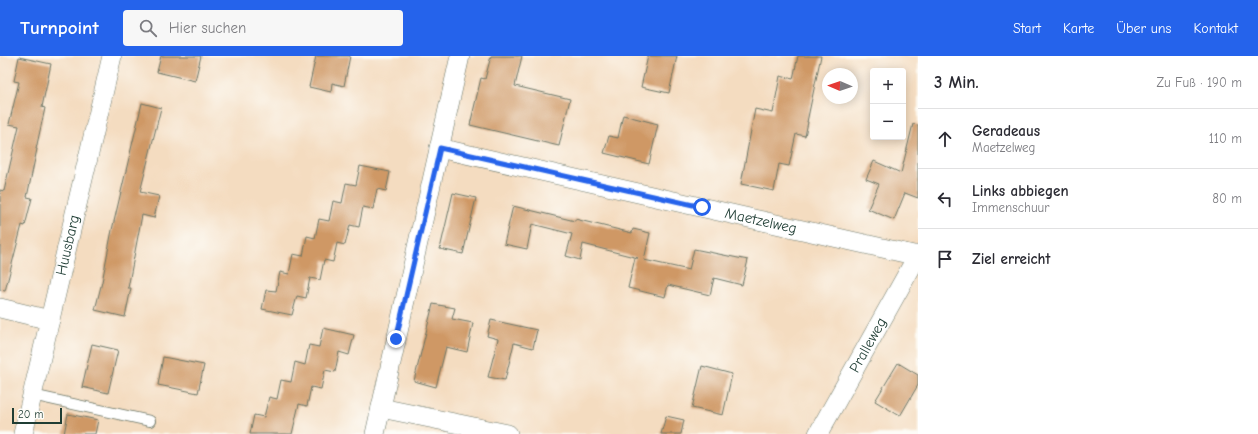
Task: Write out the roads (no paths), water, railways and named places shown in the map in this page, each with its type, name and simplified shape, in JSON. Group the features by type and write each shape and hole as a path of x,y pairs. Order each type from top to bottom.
{"street":[{"name":"Huusbarg","path":"23,434 112,56"},
{"path":"375,434 460,56"},
{"name":"Maetzelweg","path":"440,148 918,256"},
{"name":"Pralleweg","path":"818,434 918,256"},
{"path":"0,308 50,320"},
{"path":"381,408 508,434"}],"lane":[{"path":"32,395 150,421"}]}
